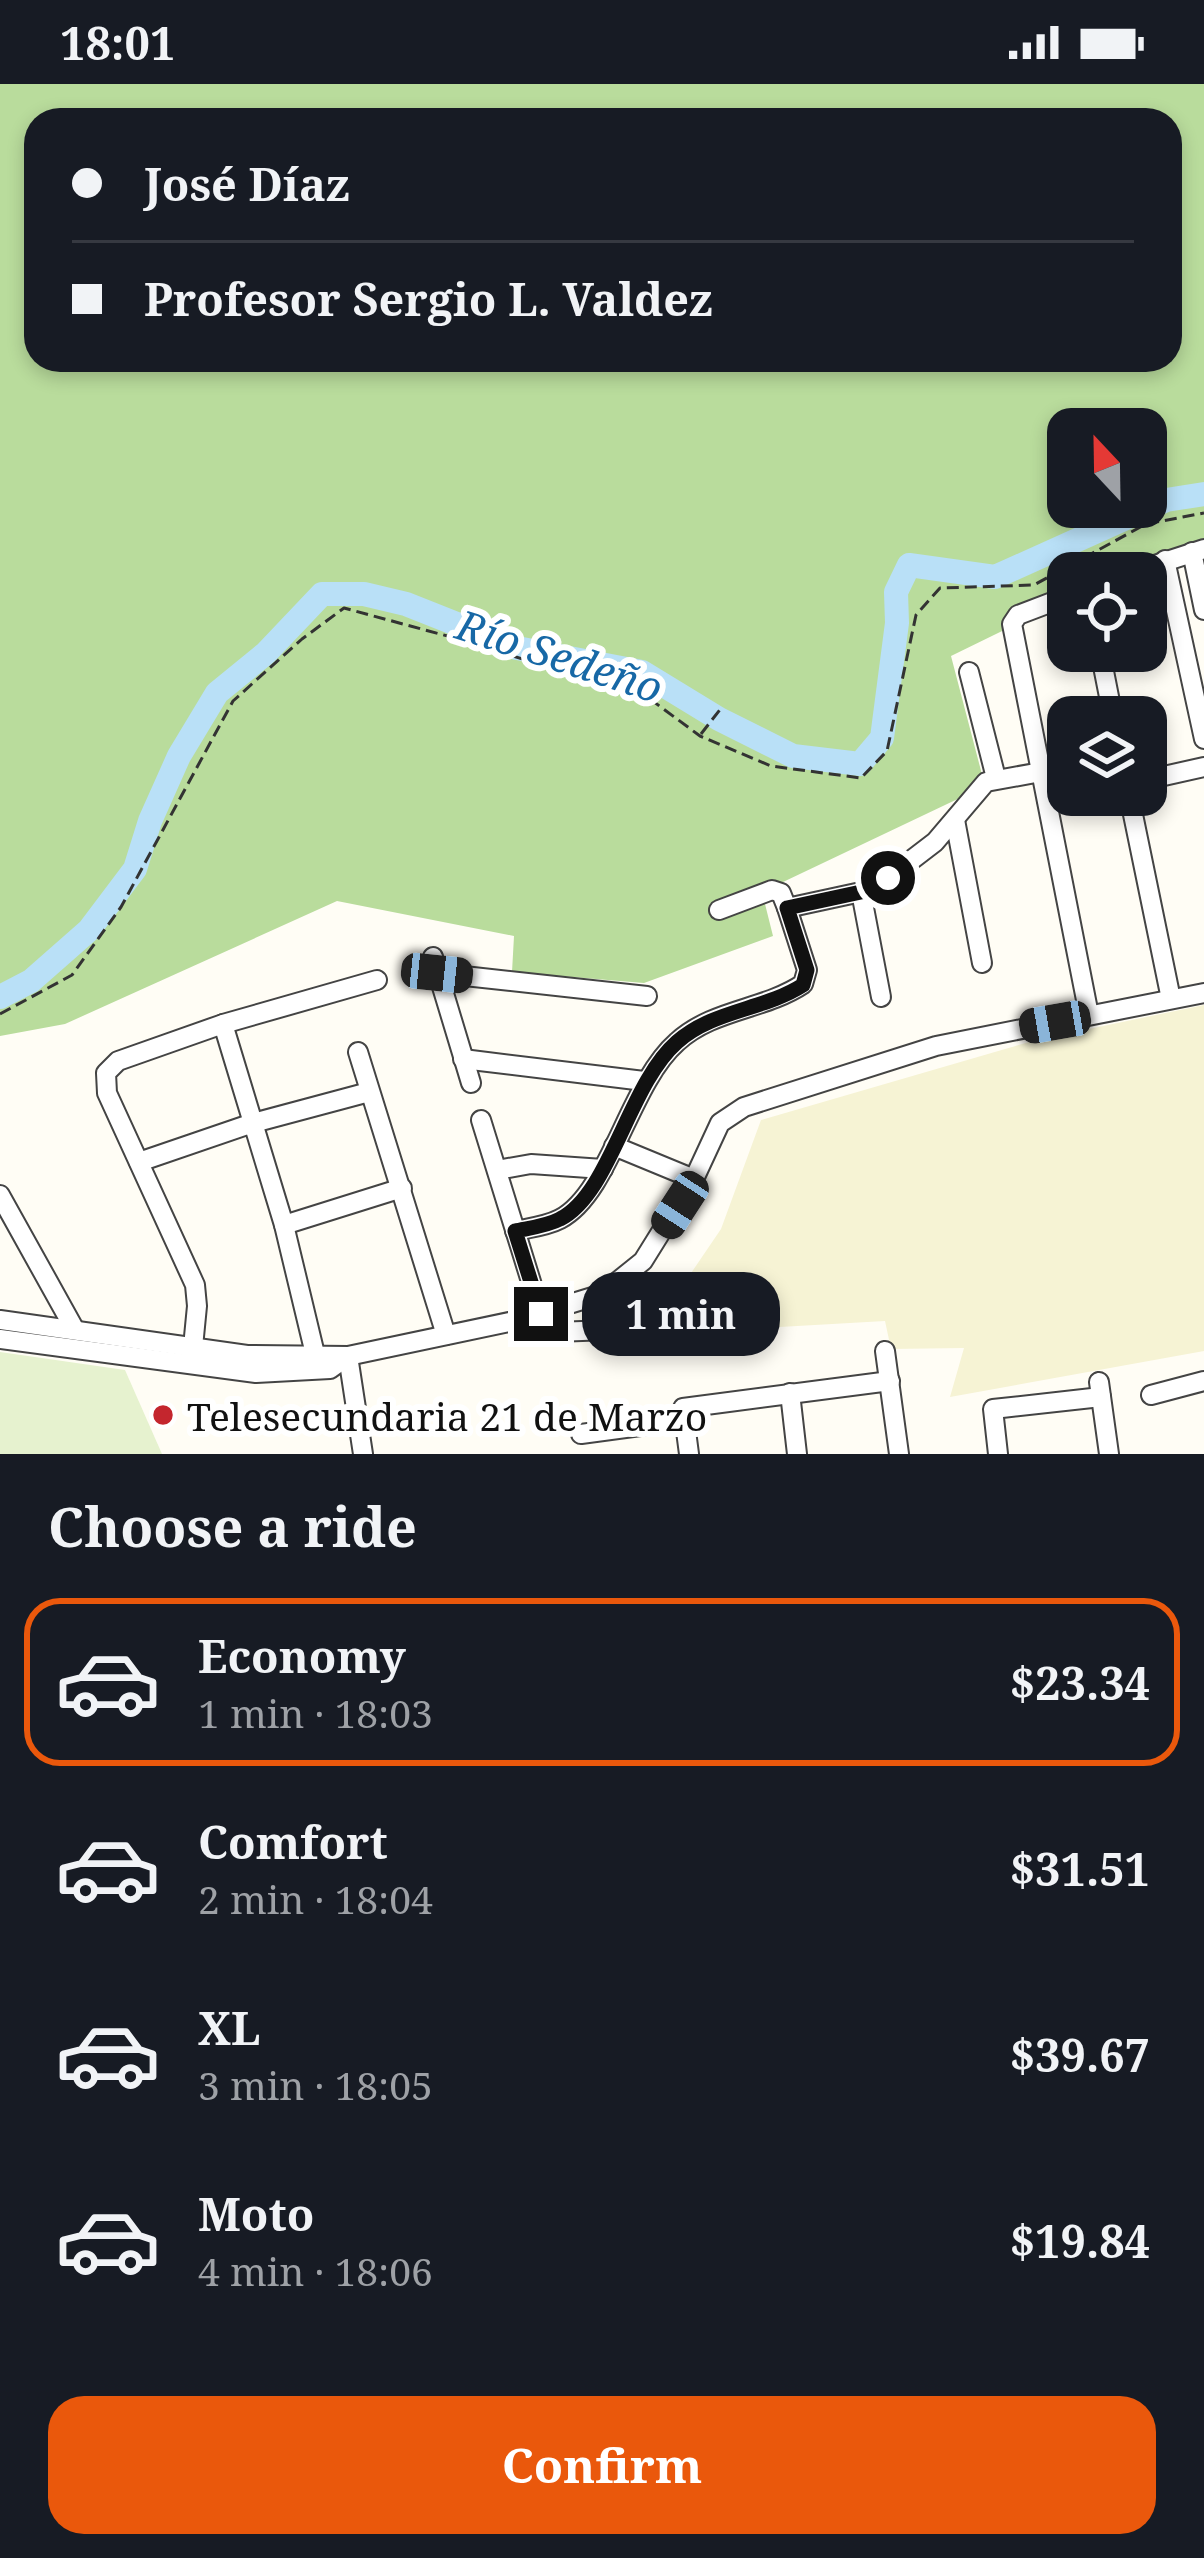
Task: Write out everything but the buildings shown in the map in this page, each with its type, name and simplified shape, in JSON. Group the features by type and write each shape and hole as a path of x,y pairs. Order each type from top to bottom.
{"street":[{"path":"1167,559 1198,550 1204,610"},
{"path":"1167,569 1204,739"},
{"path":"1047,605 1013,619 1047,796"},
{"path":"969,672 996,778"},
{"path":"1167,775 1204,767"},
{"path":"787,908 861,892 903,868 956,820 979,789 996,778 1041,772"},
{"path":"1051,816 1089,1016"},
{"path":"1133,816 1171,999"},
{"path":"956,820 982,963"},
{"path":"515,1231 563,1218 603,1169 644,1081 679,1040 698,1027 803,985 807,970 781,892 772,890 719,910"},
{"path":"861,892 881,997"},
{"path":"471,1083 435,965 647,996"},
{"path":"193,1347 195,1285 107,1093 106,1073 118,1061 223,1024 377,980"},
{"path":"0,1320 193,1347 256,1365 315,1354 348,1356 541,1314 602,1294 625,1280 643,1261 694,1179 720,1123 744,1107 936,1046 1204,993"},
{"path":"223,1024 284,1225 315,1354"},
{"path":"358,1052 446,1335"},
{"path":"463,1059 644,1081"},
{"path":"139,1162 369,1092"},
{"path":"481,1120 541,1314"},
{"path":"614,1147 694,1179"},
{"path":"497,1171 532,1164 603,1169"},
{"path":"284,1225 402,1187"},
{"path":"0,1195 75,1330"},
{"path":"514,1321 530,1333 660,1328"},
{"path":"0,1339 330,1369 348,1356"},
{"path":"885,1351 899,1454"},
{"path":"348,1356 363,1454"},
{"path":"581,1435 790,1394 890,1381"},
{"path":"1151,1395 1204,1381"},
{"path":"998,1454 993,1408 1100,1389 1108,1454"},
{"path":"790,1394 797,1454"},
{"path":"684,1414 689,1454"}],"path":[{"path":"1095,552 1146,524 1204,513"},
{"path":"0,1014 72,975 121,907 233,701 344,608 650,699 700,736 770,766 861,778 886,751 916,615 940,587 1034,585 1047,578"},
{"path":"700,736 722,706"}],"shaded area":[{"path":"1204,1005 1204,1351 950,1397 964,1348 891,1349 885,1321 674,1333 668,1307 721,1229 761,1120 1036,1040"}],"green space":[{"path":"0,84 1204,84 1204,548 1167,559 1167,552 1047,552 1047,609 951,656 985,786 762,892 773,936 644,983 512,972 514,936 337,901 65,1024 0,1036"},
{"path":"0,1352 125,1370 162,1454 0,1454"}],"waterway":[{"name":"Río Sedeño","path":"0,997 31,981 89,930 135,869 179,756 217,693 266,653 322,594 364,594 406,604 517,648 642,672 719,719 793,756 860,764 882,738 897,623 896,592 909,565 995,577 1166,500 1204,494"}],"place":[{"name":"Telesecundaria 21 de Marzo","path":"163,1415"}],"route":[{"path":"541,1314 515,1231 556,1222 571,1211 603,1169 644,1081 679,1040 720,1016 803,985 807,970 787,908 861,892 888,878"}]}
